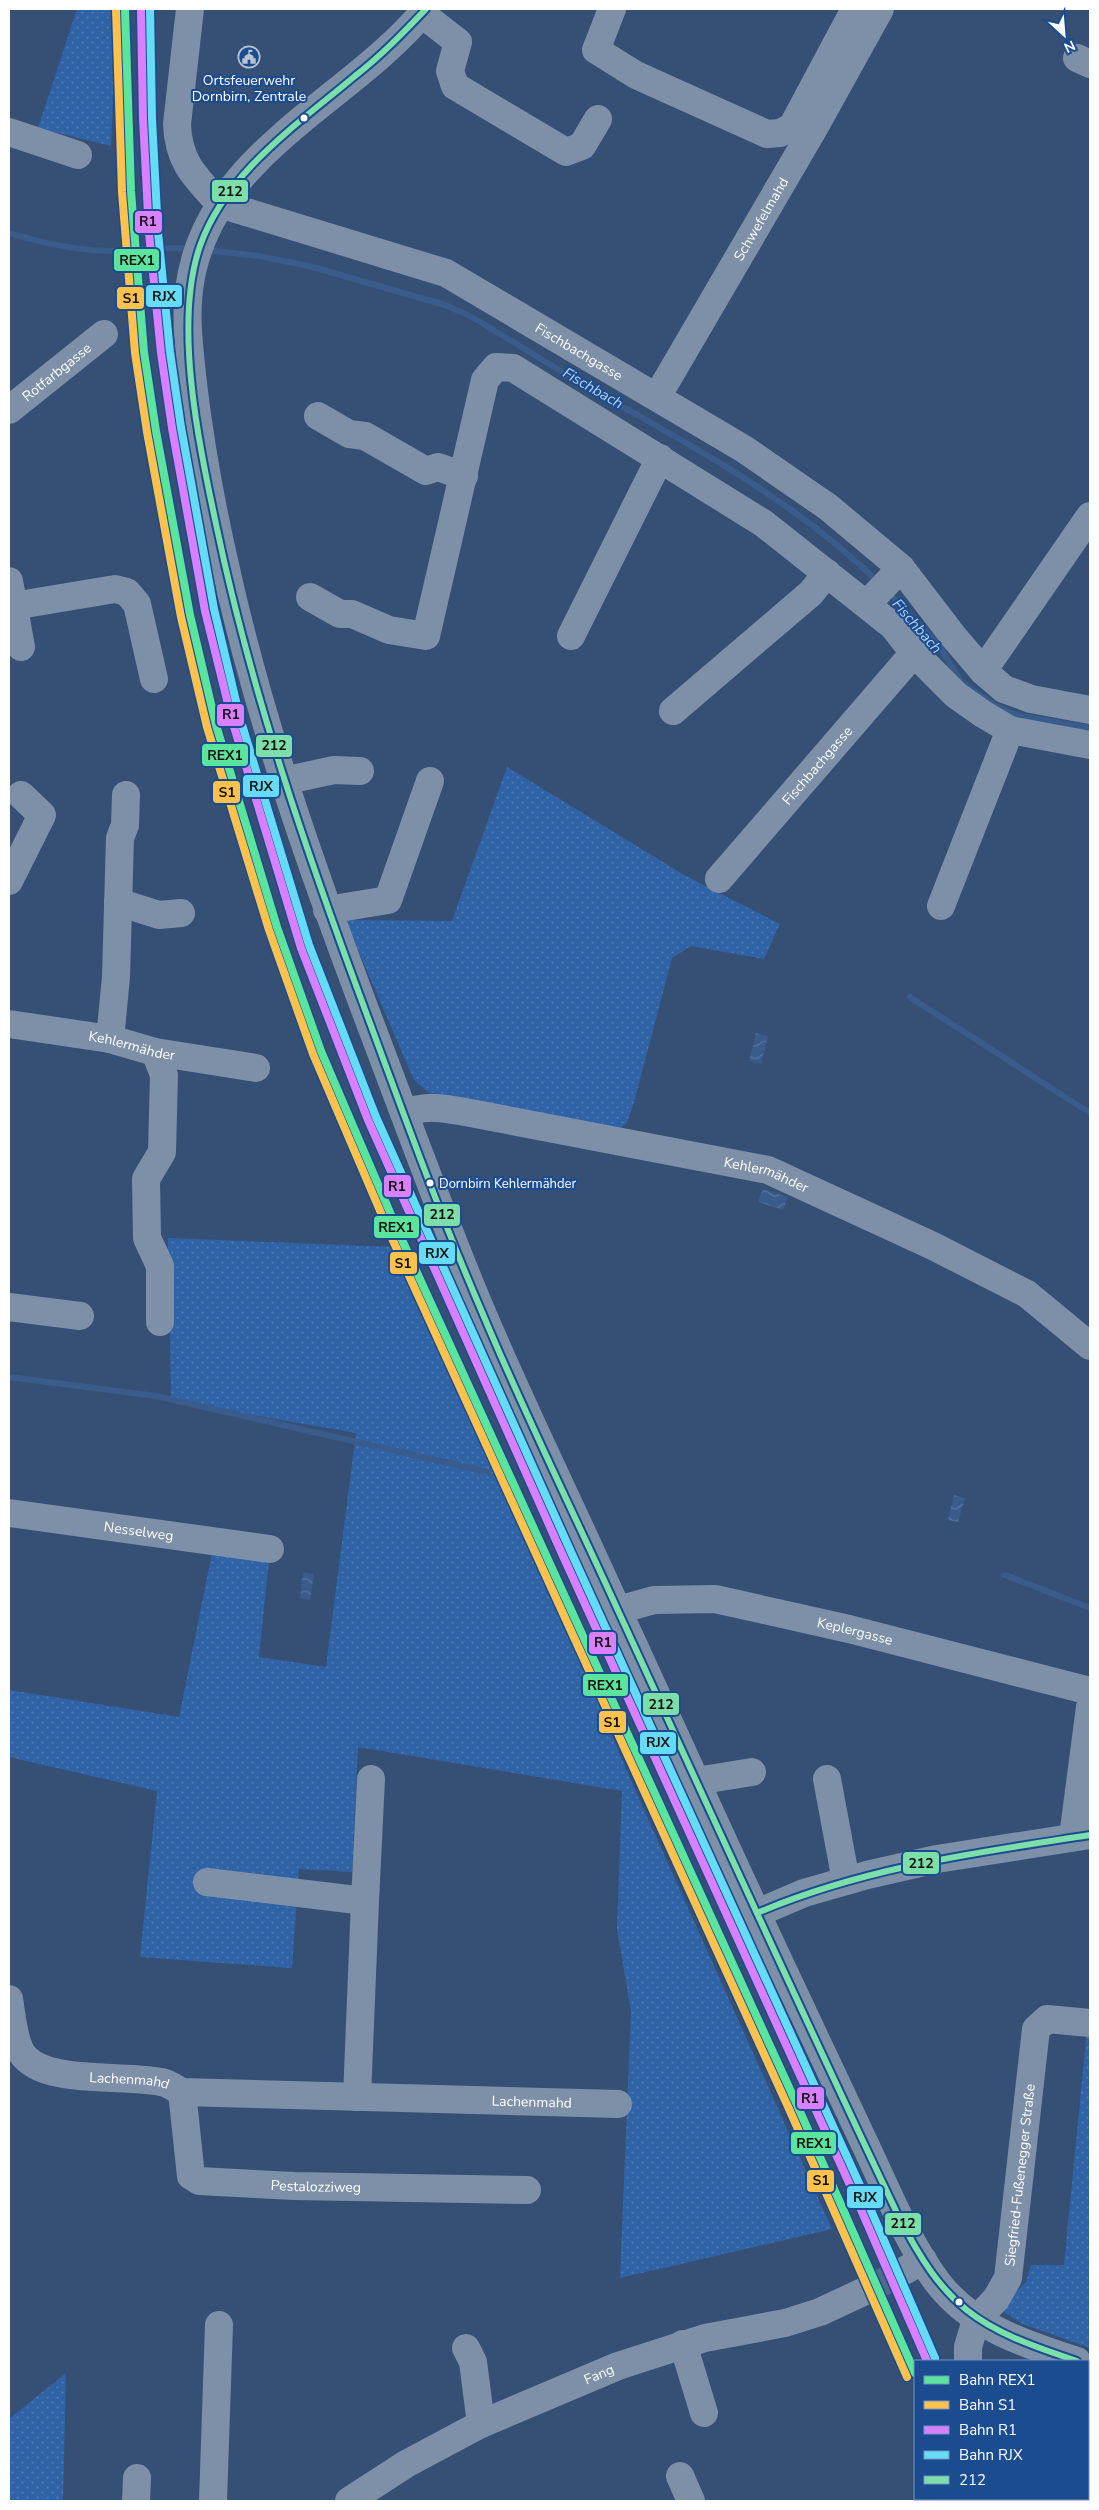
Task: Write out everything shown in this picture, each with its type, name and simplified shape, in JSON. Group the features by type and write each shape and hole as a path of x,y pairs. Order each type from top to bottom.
{"street":[{"path":"190,9 177,124 178,142 184,160 194,176 220,204"},
{"path":"612,9 596,50 636,75 767,134 780,133 792,127 854,9"},
{"name":"Schwefelmahd","path":"658,397 864,40 880,9"},
{"path":"598,119 582,146 566,152 463,91 455,86 450,71 458,42 424,12 400,39 288,130 254,161 220,204 197,251 187,299 189,348 200,438 241,640 283,781 327,910 480,1306 696,1781 889,2197 912,2266 976,2320 1009,2336 1074,2360"},
{"path":"9,132 78,155"},
{"name":"Fischbachgasse","path":"220,204 446,273 744,449 828,507 885,586 954,636 983,671 1004,689 1031,699 1090,710"},
{"name":"Rotfarbgasse","path":"9,410 104,334"},
{"name":"Fischbachgasse","path":"310,597 340,614 352,614 389,630 426,636 485,380 496,367 513,368 660,458 763,524 827,573 885,586"},
{"path":"318,416 349,434 365,436 426,471 438,467 464,476"},
{"path":"571,636 660,458"},
{"path":"983,671 1090,516"},
{"path":"673,711 811,593 827,573"},
{"name":"Fischbachgasse","path":"885,586 893,626 914,653 956,695 1010,730 1090,745"},
{"path":"21,647 11,594 115,589 127,592 137,604 154,680"},
{"name":"Fischbachgasse","path":"719,878 914,653"},
{"path":"941,906 1010,730"},
{"path":"283,781 334,770 360,771"},
{"path":"327,910 388,900 430,781"},
{"path":"9,881 42,815 21,795"},
{"path":"110,1039 116,977 120,838 125,824 126,795"},
{"path":"118,902 159,915 181,912"},
{"name":"Kehlermähder","path":"9,1024 110,1039 154,1052 256,1068"},
{"path":"154,1052 164,1075 162,1152 146,1179 147,1238 160,1266 160,1322"},
{"name":"Kehlermähder","path":"404,1113 420,1107 453,1110 768,1170 933,1246 1028,1294 1090,1346"},
{"path":"9,1307 80,1316"},
{"name":"Nesselweg","path":"9,1513 270,1549"},
{"name":"Keplergasse","path":"618,1610 654,1600 715,1599 858,1631 1090,1692"},
{"path":"757,1913 804,1893 937,1859 1085,1840 1090,1707"},
{"path":"696,1781 752,1772"},
{"path":"357,2097 371,1779"},
{"path":"827,1779 846,1881"},
{"path":"207,1882 365,1901"},
{"name":"Lachenmahd","path":"9,1999 17,2042 22,2053 32,2063 62,2074 163,2082 182,2092 618,2104"},
{"name":"Siegfried-Fußenegger Straße","path":"968,2360 968,2347 976,2320 996,2300 1008,2278 1036,2029 1041,2022 1047,2019 1090,2022"},
{"name":"Pestalozziweg","path":"182,2092 191,2176 199,2181 294,2186 527,2190"},
{"name":"Fang","path":"349,2501 406,2464 481,2424 618,2366 705,2338 785,2323 820,2312 867,2290"},
{"path":"213,2501 219,2325"},
{"path":"683,2344 704,2413"},
{"path":"466,2348 473,2362 481,2424"},
{"path":"680,2476 691,2501"}],"shaded area":[{"path":"77,9 116,9 111,146 38,128"},
{"path":"507,767 686,876 780,924 764,959 691,946 672,958 633,1106 626,1124 613,1132 428,1092 414,1080 345,920 452,921"},
{"path":"168,1238 395,1247 528,1539 636,1792 832,2229 620,2278 631,2011 617,1929 622,1791 358,1747 352,1872 299,1869 292,1968 140,1957 157,1791 9,1757 9,1690 179,1717 212,1553 269,1560 259,1657 326,1667 356,1433 171,1401"},
{"path":"1087,2030 1090,2030 1090,2348 1023,2324 999,2309 1026,2282 1031,2265 1064,2265"},
{"path":"66,2373 63,2501 9,2501 9,2419"}],"water":[{"path":"756,1033 768,1036 761,1064 749,1061"},
{"path":"763,1189 788,1197 783,1210 758,1202"},
{"path":"954,1495 965,1498 958,1522 948,1520"},
{"path":"303,1572 314,1574 310,1600 300,1598"}],"waterway":[{"name":"Fischbach","path":"9,233 34,240 83,249 108,251 172,248 194,249"},
{"name":"Fischbach","path":"206,250 259,256 309,266 445,305 468,315 745,479 815,527 879,583"},
{"name":"Fischbach","path":"888,592 939,646 962,683 996,706 1016,715 1090,728"},
{"path":"910,997 1090,1113"},
{"path":"9,1377 156,1396 488,1472"},
{"path":"1005,1575 1090,1608"}],"tunnel":[{"path":"867,2290 902,2272"}],"rail line":[{"name":"S1","path":"116,9 122,192 135,353 147,432 181,617 207,727 269,930 313,1054 390,1234 790,2111 907,2377"},
{"name":"REX1","path":"125,9 131,191 144,352 156,431 190,615 216,725 277,927 321,1051 398,1231 798,2107 914,2371"},
{"name":"R1","path":"141,9 143,119 149,233 161,353 172,428 205,611 232,720 301,948 368,1120 563,1556 855,2196 927,2360"},
{"name":"RJX","path":"150,9 152,119 158,232 170,352 181,427 214,609 240,718 309,945 376,1117 571,1552 863,2192 935,2358"}],"transit line":[{"name":"212","path":"426,9 383,52 288,131 245,172 227,195 212,219 200,246 192,277 189,311 189,347 196,421 209,492 230,587 263,711 302,833 345,955 437,1202 496,1346 897,2213 914,2246 931,2272 968,2311 989,2325 1013,2337 1074,2360"},
{"name":"212","path":"757,1913 798,1897 880,1873 963,1855 1090,1835"}],"place":[{"name":"Ortsfeuerwehr Dornbirn, Zentrale","path":"249,57"},
{"name":"Dornbirn Kehlermähder","path":"430,1183"}]}
